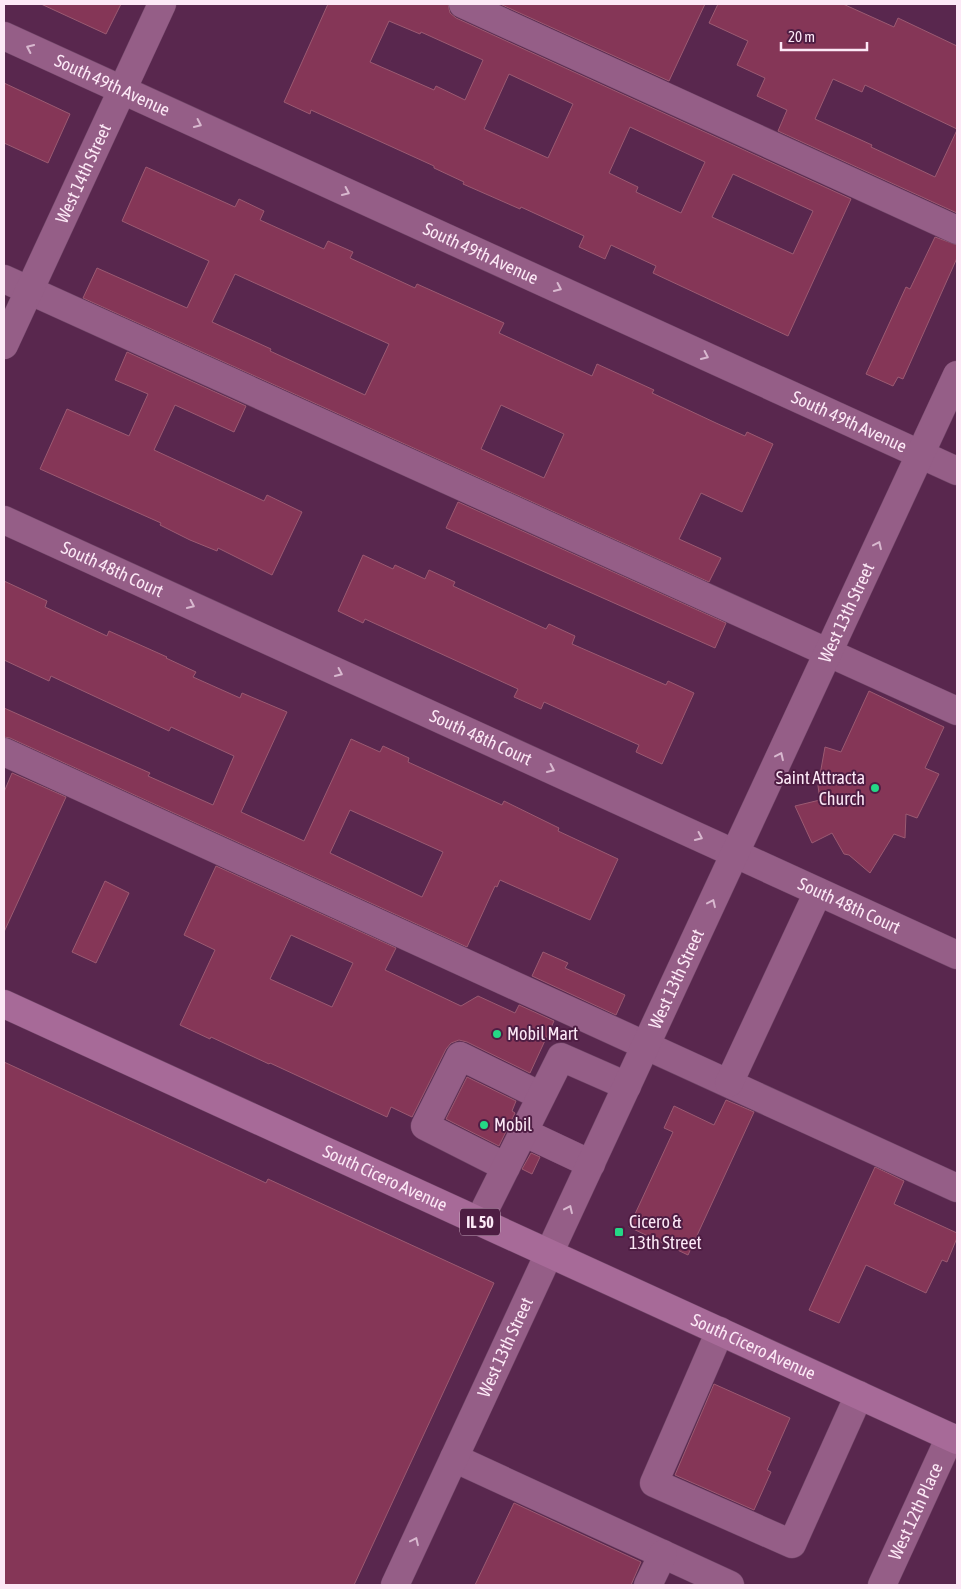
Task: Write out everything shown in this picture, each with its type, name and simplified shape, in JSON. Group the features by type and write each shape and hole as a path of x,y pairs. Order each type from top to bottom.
{"main road":[{"name":"South Cicero Avenue","path":"4,1004 954,1438"}],"street":[{"name":"West 14th Street","path":"4,344 162,4"},
{"path":"463,4 957,230"},
{"name":"South 49th Avenue","path":"4,36 957,471"},
{"path":"4,279 957,711"},
{"name":"West 13th Street","path":"395,1585 957,375"},
{"name":"South 48th Court","path":"4,520 957,955"},
{"path":"4,752 957,1188"},
{"path":"729,1083 818,892"},
{"path":"506,1167 425,1126 460,1056 541,1096"},
{"path":"479,1221 561,1056 627,1086"},
{"path":"523,1132 591,1164"},
{"path":"720,1331 654,1483 792,1544 859,1395"},
{"name":"West 12th Place","path":"882,1585 954,1438"},
{"path":"454,1458 730,1585"},
{"path":"648,1585 663,1554"}],"building":[{"path":"41,4 121,4 106,34"},
{"path":"328,4 448,4 450,13 456,18 851,199 788,336 653,273 656,266 611,245 605,259 579,247 584,236 521,207 520,209 463,184 464,182 434,168 434,166 311,110 310,114 284,102","holes":["389,21 420,34 421,32 483,60 465,100 436,86 434,90 370,62","509,74 573,104 548,158 484,129","630,127 705,162 681,213 636,192 638,187 609,173","733,174 813,211 793,254 712,217"]},
{"path":"500,4 705,4 669,81"},
{"path":"718,4 843,4 894,27 898,18 957,46 957,129 865,85 862,92 833,79 815,119 935,177 957,130 957,213 778,131 787,110 757,96 765,78 737,65 748,41 709,23"},
{"path":"4,83 70,114 48,163 4,143"},
{"path":"146,167 235,207 239,199 264,211 260,220 324,249 328,241 353,252 350,258 415,288 417,284 504,323 499,333 592,376 597,364 654,390 652,393 716,423 745,436 747,432 773,444 742,512 701,493 679,539 721,558 709,582 83,298 97,268 187,308 209,261 122,221","holes":["235,274 389,344 365,395 212,322","501,405 564,434 544,478 481,449"]},
{"path":"935,237 957,245 957,258 903,379 898,377 893,386 866,374 906,287 910,289"},
{"path":"127,352 246,406 234,432 175,405 154,450 264,501 267,495 302,512 272,575 218,548 217,551 190,540 160,525 161,523 40,469 67,409 129,436 148,394 115,380"},
{"path":"458,502 726,623 715,648 446,528"},
{"path":"363,555 393,569 395,565 425,579 429,570 455,582 453,586 546,629 549,624 575,636 572,644 666,685 668,681 694,693 662,764 636,752 639,745 544,702 541,709 514,697 518,689 365,619 363,623 338,611"},
{"path":"4,581 47,601 45,607 107,636 109,631 167,657 196,672 193,677 240,698 242,693 287,712 241,812 304,841 351,739 380,752 383,746 409,758 408,762 502,805 504,801 559,828 558,831 618,859 590,920 500,880 497,887 495,886 467,947 10,738 4,737 4,708 150,773 148,776 213,805 234,756 171,727 169,731 51,676 49,681 4,660","holes":["350,810 443,852 422,897 330,853"]},
{"name":"Saint Attracta Church","path":"869,691 944,727 925,768 939,774 917,818 906,814 905,838 894,834 870,873 849,855 844,854 832,833 812,843 795,806 820,800 818,786 825,747 841,752"},
{"path":"12,773 66,797 4,932 4,792"},
{"path":"216,866 396,948 385,970 461,1006 478,996 515,1013 519,1005 554,1021 530,1073 467,1042 459,1040 451,1043 446,1049 412,1117 391,1107 387,1117 270,1063 180,1025 215,950 184,935","holes":["291,935 353,963 332,1007 270,979"]},
{"path":"105,881 129,893 96,963 72,952"},
{"path":"543,952 568,963 565,968 625,995 616,1015 532,976"},
{"path":"4,1062 266,1183 268,1179 494,1283 354,1585 4,1585"},
{"path":"467,1077 516,1101 512,1111 515,1113 499,1146 446,1119"},
{"path":"726,1100 754,1112 688,1255 629,1227 673,1132 664,1128 674,1106 714,1125"},
{"path":"531,1153 540,1157 532,1174 522,1169"},
{"path":"875,1167 904,1181 894,1204 957,1233 957,1238 947,1262 942,1260 926,1293 866,1265 839,1323 809,1310"},
{"path":"714,1384 790,1418 767,1470 771,1472 754,1510 675,1475"},
{"path":"514,1503 641,1562 631,1585 475,1585"}],"place":[{"name":"Saint Attracta Church","path":"875,788"},
{"name":"Mobil Mart","path":"497,1034"},
{"name":"Mobil","path":"484,1125"},
{"name":"Cicero & 13th Street","path":"619,1232"}]}
